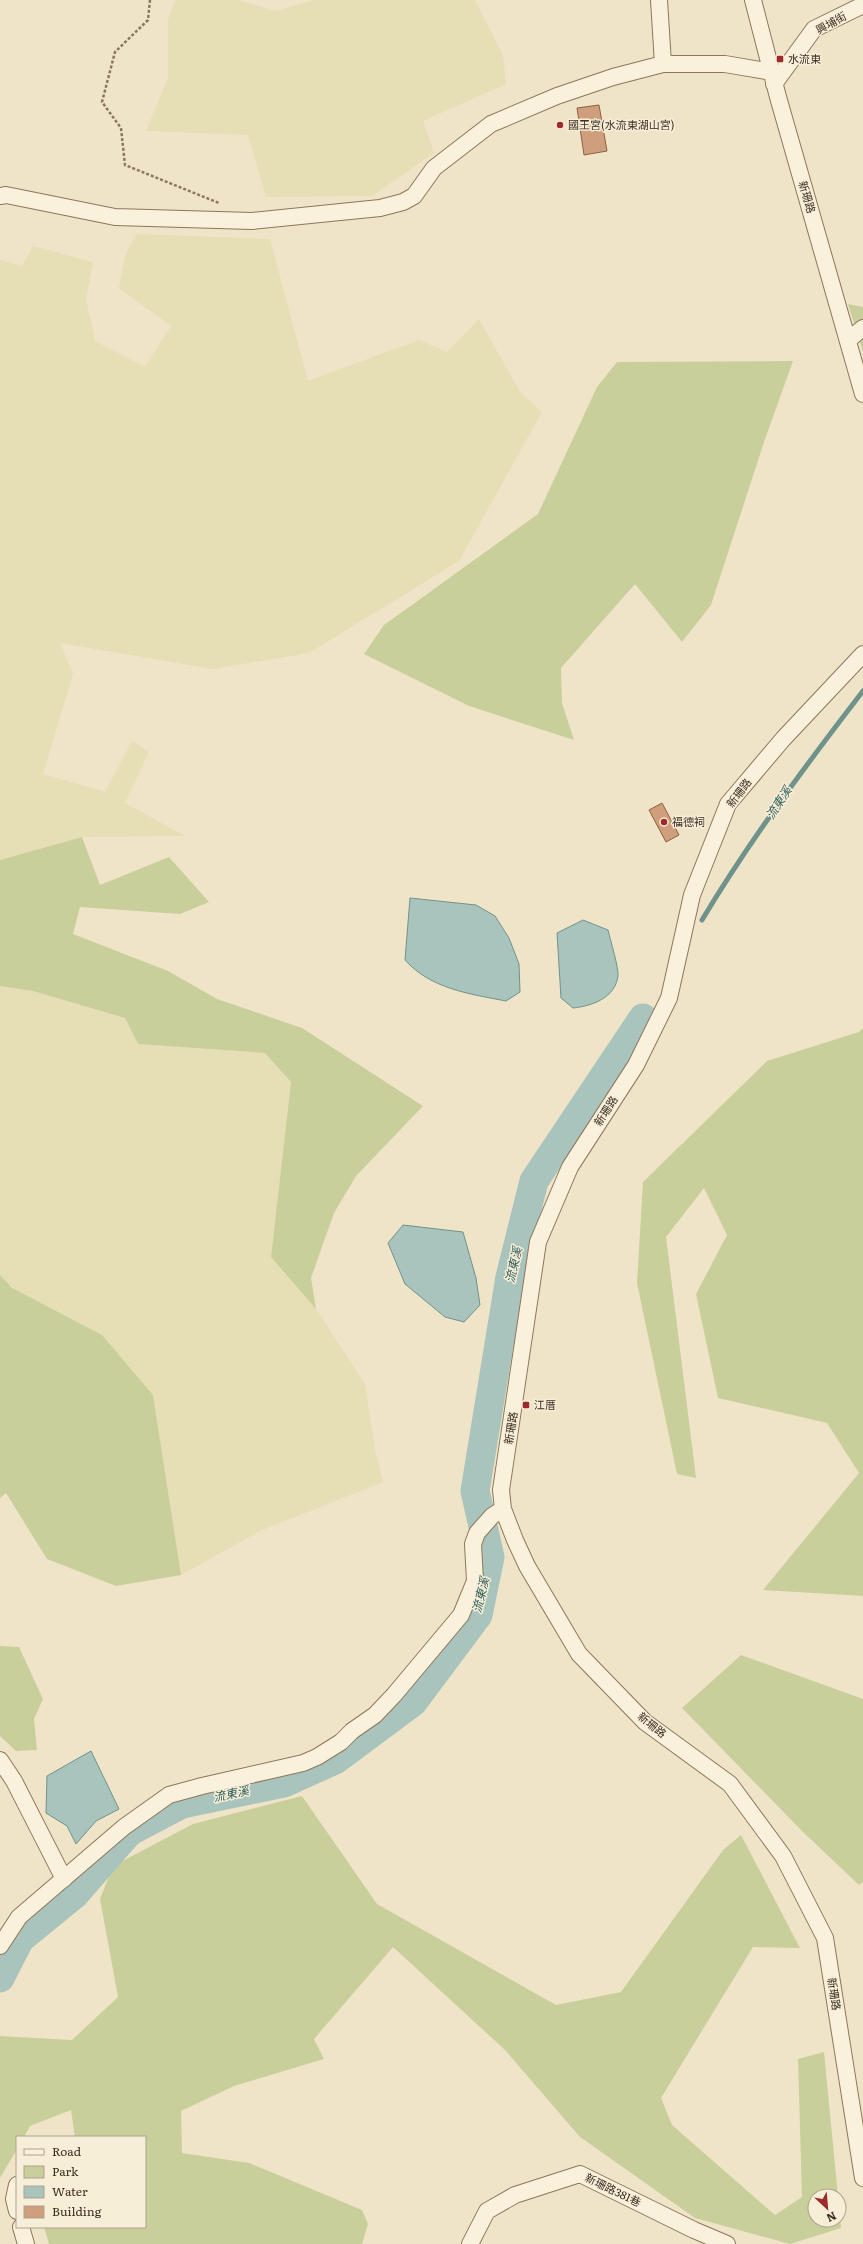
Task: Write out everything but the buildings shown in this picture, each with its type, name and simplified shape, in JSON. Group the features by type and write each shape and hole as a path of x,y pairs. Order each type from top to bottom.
{"street":[{"path":"659,0 663,64"},
{"name":"新珊路","path":"753,0 773,78 863,394"},
{"name":"興埔街","path":"773,78 814,30 863,5"},
{"path":"0,196 6,195 115,217 252,220 380,208 403,202 414,196 434,168 491,124 556,96 612,77 663,64 725,64 773,78"},
{"path":"848,340 863,328"},
{"name":"新珊路","path":"863,654 783,739 728,804 692,895 669,998 636,1065 570,1167 538,1242 498,1513 515,1540 527,1566 578,1654 645,1722 730,1784 783,1856 825,1938 863,2178"},
{"path":"0,1946 19,1916 124,1827 169,1795 303,1763 341,1742 352,1731 375,1715 394,1695 461,1615 475,1582 473,1544 477,1533 498,1513"},
{"path":"0,1760 14,1782 64,1879"},
{"name":"新珊路381巷","path":"470,2244 487,2211 515,2195 580,2174 694,2230 727,2244"},
{"path":"16,2189 14,2200 16,2207"},
{"path":"21,2228 26,2244"}],"path":[{"path":"150,0 148,20 115,52 102,102 121,128 125,165 225,205"}],"shaded area":[{"path":"176,0 239,0 275,11 314,0 475,0 503,55 506,84 423,121 434,153 372,196 266,197 248,135 146,131 168,78 168,19"},
{"path":"137,234 270,239 308,381 419,340 447,352 479,319 520,392 542,412 459,561 309,653 213,669 60,643 73,674 43,774 105,792 132,741 149,752 125,803 185,836 82,837 0,860 0,260 22,266 33,246 93,262 86,299 95,341 145,367 171,326 119,288 126,253"},
{"path":"0,986 33,991 125,1018 138,1044 265,1053 291,1082 271,1257 316,1309 365,1384 375,1450 383,1482 260,1531 181,1575 153,1395 12,1288 0,1275"}],"green space":[{"path":"848,304 863,307 863,352"},
{"path":"793,361 764,442 711,605 682,642 635,584 561,668 562,703 574,740 469,706 364,654 384,625 538,514 597,387 617,362"},
{"path":"82,837 100,885 169,857 209,902 180,914 80,907 73,934 168,971 217,999 302,1028 423,1106 356,1176 334,1213 311,1278 316,1309 271,1257 291,1082 265,1053 138,1044 125,1018 33,991 0,986 0,860"},
{"path":"863,1028 863,1596 763,1590 859,1473 827,1423 718,1398 696,1294 727,1235 704,1188 666,1237 696,1478 677,1474 637,1283 643,1182 767,1061 859,1032"},
{"path":"0,1275 12,1288 102,1335 153,1395 181,1575 116,1586 47,1559 6,1493 0,1498"},
{"path":"0,1646 19,1647 43,1699 34,1719 37,1750 16,1751 0,1736"},
{"path":"741,1655 863,1699 863,1882 859,1885 803,1832 682,1708"},
{"path":"302,1796 377,1904 556,2005 621,1992 723,1850 741,1835 800,1948 753,1947 661,2098 672,2125 775,2215 802,2197 798,2059 824,2052 837,2188 807,2188 807,2228 841,2228 790,2244 695,2218 580,2137 505,2050 393,1947 314,2039 324,2059 234,2086 181,2111 182,2153 249,2163 362,2210 368,2224 362,2244 49,2244 44,2228 146,2228 146,2136 75,2136 71,2110 30,2126 25,2136 16,2136 16,2151 0,2178 0,2036 72,2040 118,1997 100,1899 113,1866 193,1824"}],"water":[{"path":"410,898 476,905 495,916 509,938 519,964 520,992 506,1001 479,996 439,984 415,970 405,960"},
{"path":"583,920 608,930 616,960 618,976 616,984 612,990 602,1000 573,1008 561,998 557,933"},
{"path":"403,1225 463,1232 476,1278 480,1305 464,1322 445,1317 405,1284 388,1243"},
{"path":"91,1751 119,1809 96,1821 76,1844 67,1826 46,1813 47,1776"}],"waterway":[{"name":"流東溪","path":"702,920 739,861 779,803 863,691"},
{"name":"流東溪","path":"0,1978 20,1939 75,1894 129,1832 182,1804 284,1783 335,1760 413,1702 478,1615 490,1557 475,1491 510,1277 534,1181 643,1018"}],"place":[{"name":"水流東","path":"780,59"},
{"name":"國王宮(水流東湖山宮)","path":"560,125"},
{"name":"福德祠","path":"664,822"},
{"name":"江厝","path":"526,1405"}]}
